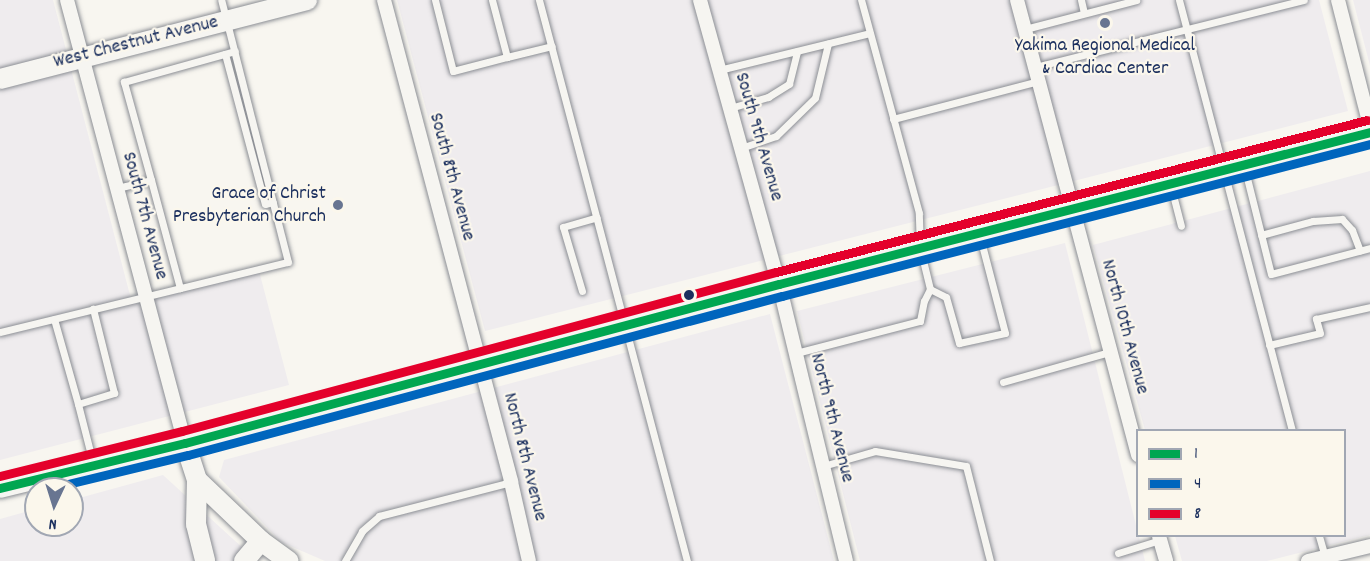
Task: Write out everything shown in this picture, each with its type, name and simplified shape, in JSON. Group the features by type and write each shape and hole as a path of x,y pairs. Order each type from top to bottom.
{"main road":[{"name":"West Chestnut Avenue","path":"0,79 307,0"},
{"path":"0,488 185,442 626,324 1370,132"},
{"path":"185,442 197,480 196,524 205,561"},
{"path":"197,480 261,541 289,561"},
{"path":"243,561 261,541"}],"street":[{"name":"South 7th Avenue","path":"67,0 185,442"},
{"name":"South 8th Avenue","path":"384,0 480,363"},
{"name":"South 9th Avenue","path":"700,0 779,284"},
{"name":"North 10th Avenue","path":"1017,0 1136,451"},
{"path":"1341,1 1370,126"},
{"name":"North 9th Avenue","path":"779,284 846,561"},
{"name":"North 8th Avenue","path":"480,363 529,561"},
{"path":"1160,538 1166,561"},
{"path":"1308,561 1370,546"}],"lane":[{"path":"0,332 288,262 221,0"},
{"path":"435,0 453,71 552,46"},
{"path":"492,0 507,57"},
{"path":"539,0 687,561"},
{"path":"795,353 920,321 924,301 930,289 920,248 919,213 861,0"},
{"path":"1081,0 1084,13"},
{"path":"1025,29 1136,0"},
{"path":"1179,0 1292,429"},
{"path":"893,119 1187,29 1304,0"},
{"path":"719,70 870,33"},
{"path":"741,148 776,136 815,98 828,44"},
{"path":"180,288 124,82 235,51"},
{"path":"730,108 768,98 789,84 797,51"},
{"path":"225,54 266,204 273,202"},
{"path":"1244,165 1271,274 1370,248"},
{"path":"117,188 151,180"},
{"path":"1170,184 1181,226"},
{"path":"582,291 563,227 597,217"},
{"path":"1261,235 1313,221 1342,219 1352,230 1360,251"},
{"path":"930,289 946,297 959,343 1005,333 979,233"},
{"path":"1269,345 1320,333 1316,319 1370,307"},
{"path":"78,404 114,393 93,309"},
{"path":"54,319 93,465"},
{"path":"1003,382 1110,352"},
{"path":"823,466 875,451 966,466 990,561"},
{"path":"345,561 362,531 379,516 511,482"},
{"path":"1319,537 1324,557"},
{"path":"1118,553 1160,538"}],"shaded area":[{"path":"0,0 53,0 131,299 258,267 289,385 0,460"},
{"path":"397,0 1319,0 1348,111 485,331"},
{"path":"1353,0 1370,0 1370,66"},
{"path":"1370,171 1370,535 1267,561 1182,561 1175,537 1346,537 1346,429 1145,429 1093,245"},
{"path":"1065,243 1136,525 1136,537 1139,537 1145,561 860,561 797,311"},
{"path":"770,314 834,561 325,561 281,542 219,477 224,460"},
{"path":"163,475 257,561 0,561 0,519 24,512 24,537 84,537 84,497"}],"transit line":[{"name":"8","path":"0,476 182,431 776,272 1367,120"},
{"name":"1","path":"0,488 185,443 779,284 1370,132"},
{"name":"4","path":"84,480 188,455 782,296 1370,144"}],"place":[{"name":"Yakima Regional Medical & Cardiac Center","path":"1105,23"},
{"name":"Grace of Christ Presbyterian Church","path":"338,205"}]}
